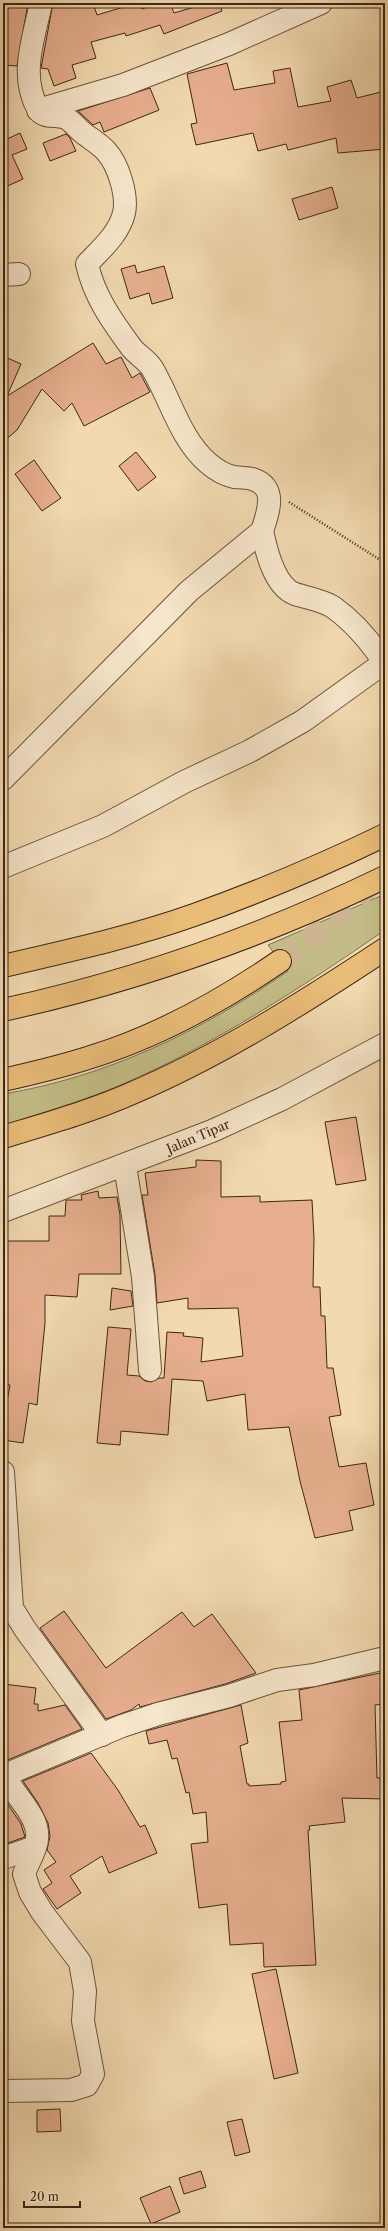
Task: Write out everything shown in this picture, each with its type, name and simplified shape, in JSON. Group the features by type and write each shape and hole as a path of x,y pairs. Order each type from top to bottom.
{"highway":[{"path":"3,966 91,945 193,915 293,877 385,835"},
{"path":"3,1010 145,973 252,936 324,907 385,877"},
{"path":"3,1137 66,1118 129,1095 190,1067 243,1038 330,986 385,949"},
{"path":"3,1080 81,1060 140,1039 207,1007 280,961"}],"street":[{"path":"3,779 189,591 262,531 266,521 269,497 266,488 261,483 248,478 234,477 217,470 198,453 152,369 144,357 132,348 103,307 92,285 87,264 112,237 124,214 124,196 120,180 106,151 66,118 42,114 38,110 29,82 28,69 30,51 41,3"},
{"path":"38,110 123,85 230,44 321,3"},
{"path":"3,867 103,826 184,782 250,751 303,721 385,662 369,640 352,622 331,606 293,593 284,585 270,562 262,531"},
{"name":"Jalan Tipar","path":"3,1211 125,1166 212,1131 282,1099 385,1044"},
{"path":"125,1166 143,1278 150,1370"},
{"path":"3,1472 8,1609 102,1735"},
{"path":"3,2091 71,2090 87,2085 93,2074 83,2021 85,1991 80,1962 42,1912 30,1892 24,1874 35,1847 37,1832 32,1817 5,1775 102,1735 158,1714 229,1696 277,1680 321,1674 385,1658"},
{"path":"3,1858 35,1847"}],"path":[{"path":"266,488 385,563"}],"shaded area":[{"path":"385,894 385,930 322,973 257,1014 190,1052 121,1085 77,1102 3,1125 3,1094 79,1076 152,1049 187,1032 222,1013 288,971 268,945"}],"building":[{"path":"3,3 28,3 17,66 3,65"},
{"path":"53,3 93,3 97,15 137,3 140,3 142,9 157,3 170,3 174,13 208,3 219,3 222,11 164,34 160,25 126,36 125,33 91,42 96,58 72,65 76,78 54,86 48,69 41,68"},
{"path":"227,63 234,90 275,83 273,71 290,68 298,107 331,101 327,87 351,80 357,98 385,91 385,149 338,153 336,138 288,150 286,144 258,151 253,133 196,145 191,124 197,123 187,74"},
{"path":"150,88 159,110 104,132 100,122 93,125 78,111"},
{"path":"20,133 27,149 12,155 23,179 3,188 3,134 5,140"},
{"path":"66,134 70,138 76,151 50,161 43,143"},
{"path":"332,187 338,208 299,220 292,199"},
{"path":"135,265 137,273 164,266 173,298 152,304 149,293 130,299 121,269"},
{"path":"93,343 106,364 121,357 132,378 140,373 150,392 84,426 72,403 64,411 42,389 17,430 3,442 3,356 21,364 7,396"},
{"path":"136,452 156,477 138,491 119,466"},
{"path":"34,460 61,498 42,511 15,474"},
{"path":"356,1117 366,1180 336,1185 325,1122"},
{"path":"196,1160 221,1161 221,1197 260,1196 260,1202 312,1200 314,1239 313,1287 320,1287 321,1316 325,1316 327,1368 333,1368 341,1415 329,1417 339,1467 366,1463 374,1505 349,1511 353,1530 315,1538 300,1481 289,1427 248,1430 245,1394 207,1401 203,1381 172,1379 168,1435 121,1431 120,1445 97,1443 108,1327 131,1329 127,1375 139,1376 145,1381 151,1382 159,1378 164,1378 167,1332 184,1333 183,1336 203,1338 201,1362 243,1356 238,1308 188,1309 188,1298 157,1303 155,1275 142,1195 148,1195 145,1173 196,1167"},
{"path":"98,1191 99,1198 117,1197 120,1215 121,1274 79,1274 77,1297 45,1295 45,1323 37,1405 29,1403 23,1443 3,1440 3,1423 10,1385 3,1384 3,1241 49,1241 49,1216 65,1216 66,1200 82,1200 81,1195"},
{"path":"112,1288 131,1291 133,1306 110,1310"},
{"path":"64,1611 106,1668 182,1612 194,1627 212,1614 256,1673 225,1684 140,1707 139,1704 131,1710 106,1719 40,1628"},
{"path":"385,1672 385,1704 375,1705 377,1778 385,1778 385,1799 342,1798 345,1822 309,1826 316,1965 264,1967 263,1943 230,1945 227,1904 199,1908 191,1844 208,1842 206,1812 193,1814 189,1792 186,1793 177,1758 172,1759 167,1740 149,1744 146,1731 241,1705 248,1743 240,1746 247,1784 249,1784 249,1786 281,1784 281,1782 286,1781 279,1722 302,1720 299,1690"},
{"path":"3,1684 36,1688 34,1704 38,1704 38,1711 65,1705 82,1729 3,1762"},
{"path":"91,1753 118,1790 140,1827 145,1825 157,1853 109,1873 102,1856 70,1876 81,1893 57,1909 43,1889 52,1883 44,1870 56,1862 47,1850 50,1836 48,1823 38,1803 23,1781"},
{"path":"3,1797 21,1824 25,1837 5,1844"},
{"path":"276,1969 298,2073 274,2079 252,1974"},
{"path":"60,2109 61,2131 37,2132 37,2110"},
{"path":"242,2119 250,2152 235,2156 227,2122"},
{"path":"201,2171 206,2187 184,2194 179,2178"},
{"path":"170,2186 180,2212 151,2224 140,2198"}],"tunnel":[{"path":"280,961 329,924 371,885"}]}
